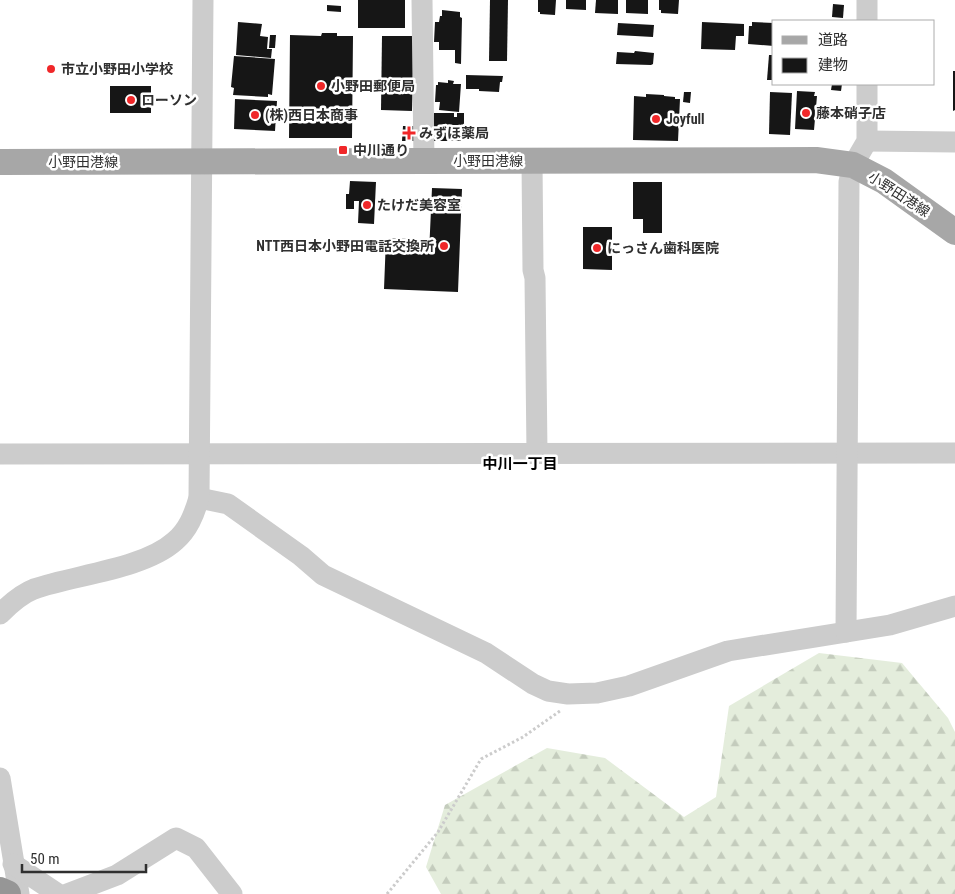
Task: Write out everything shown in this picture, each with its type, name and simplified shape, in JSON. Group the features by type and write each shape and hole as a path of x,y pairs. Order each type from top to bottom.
{"highway":[{"path":"0,891 6,894"}],"main road":[{"name":"小野田港線","path":"0,162 816,160 853,165 884,181 955,232"}],"street":[{"path":"0,614 14,600 32,590 137,562 160,551 174,542 193,518 199,498 200,453 203,0"},
{"path":"422,0 424,162"},
{"path":"867,0 867,20"},
{"path":"846,632 849,182 853,165 867,141 867,85"},
{"path":"867,141 955,142"},
{"path":"532,161 537,453"},
{"path":"0,454 955,453"},
{"path":"199,498 228,504 301,556 323,575 486,653 533,684 548,691 568,694 597,693 629,686 728,652 890,625 955,606"},
{"path":"0,778 19,894"},
{"path":"67,894 117,875 176,838 196,848 232,894"},
{"path":"13,864 58,894"}],"path":[{"path":"387,894 438,832 481,759 545,723 564,708 568,694"}],"green space":[{"path":"819,653 902,663 948,718 955,732 955,894 441,894 426,867 445,805 547,748 605,758 684,817 716,797 729,706"}],"building":[{"path":"358,0 405,0 405,28 358,28"},
{"path":"490,0 508,0 507,61 489,61"},
{"path":"538,0 556,0 555,15 540,14 538,12"},
{"path":"566,0 586,0 586,10 566,9"},
{"path":"596,0 618,0 618,14 595,13"},
{"path":"626,0 648,0 648,14 626,13"},
{"path":"659,0 679,0 678,14 661,13 661,10 659,10"},
{"path":"833,4 844,5 843,18 832,17"},
{"path":"327,5 341,6 341,12 327,11"},
{"path":"442,10 460,12 460,17 462,18 461,64 455,63 455,50 439,50 439,42 434,42 435,22 439,22"},
{"path":"238,22 262,24 260,36 268,37 267,49 272,49 271,58 236,55"},
{"path":"702,22 744,24 744,36 736,36 735,50 701,49"},
{"path":"752,22 772,23 772,46 748,44 749,26 752,26"},
{"path":"618,23 654,25 653,37 617,35"},
{"path":"322,33 337,33 337,36 353,36 352,138 289,138 290,35 321,36"},
{"path":"270,35 276,35 275,48 269,48"},
{"path":"382,36 414,36 412,111 381,110"},
{"path":"635,51 654,53 653,64 616,64 617,52 634,53"},
{"path":"769,55 772,55 772,80 767,80"},
{"path":"234,56 275,59 272,95 268,94 268,97 233,95 234,88 231,87"},
{"path":"953,71 955,71 955,110 953,111"},
{"path":"466,75 503,76 499,92 466,89"},
{"path":"448,80 454,81 453,84 461,84 459,112 439,110 440,102 435,102 436,85 438,85 438,82 448,83"},
{"path":"832,85 842,85 841,91 831,90"},
{"name":"ローソン","path":"110,86 151,86 151,113 110,113"},
{"name":"藤本硝子店","path":"797,91 815,92 814,96 817,96 814,130 795,129"},
{"path":"684,92 691,92 690,103 683,102"},
{"path":"770,92 792,93 790,135 769,134"},
{"name":"Joyfull","path":"646,94 664,95 680,99 678,141 633,140 634,96 646,97"},
{"name":"(株)西日本商事","path":"235,99 277,101 275,131 234,129"},
{"path":"434,113 454,113 454,117 457,117 457,113 464,113 464,141 431,141"},
{"name":"みずほ薬局","path":"403,126 416,126 415,141 402,141"},
{"name":"たけだ美容室","path":"350,181 376,182 374,224 358,223 359,201 354,201 354,209 346,209 346,194 349,194"},
{"path":"633,182 662,182 662,233 643,233 643,219 633,219"},
{"name":"NTT西日本小野田電話交換所","path":"432,188 462,189 458,292 384,289 386,238 416,239 415,253 429,253"},
{"name":"にっさん歯科医院","path":"583,227 612,227 612,270 583,269"}],"place":[{"name":"市立小野田小学校","path":"51,69"},
{"name":"小野田郵便局","path":"321,86"},
{"name":"ローソン","path":"131,100"},
{"name":"藤本硝子店","path":"806,113"},
{"name":"(株)西日本商事","path":"255,115"},
{"name":"Joyfull","path":"656,119"},
{"name":"みずほ薬局","path":"409,133"},
{"name":"中川通り","path":"343,150"},
{"name":"たけだ美容室","path":"367,205"},
{"name":"NTT西日本小野田電話交換所","path":"444,246"},
{"name":"にっさん歯科医院","path":"597,248"}],"district":[{"name":"中川一丁目","path":"520,464"}]}
